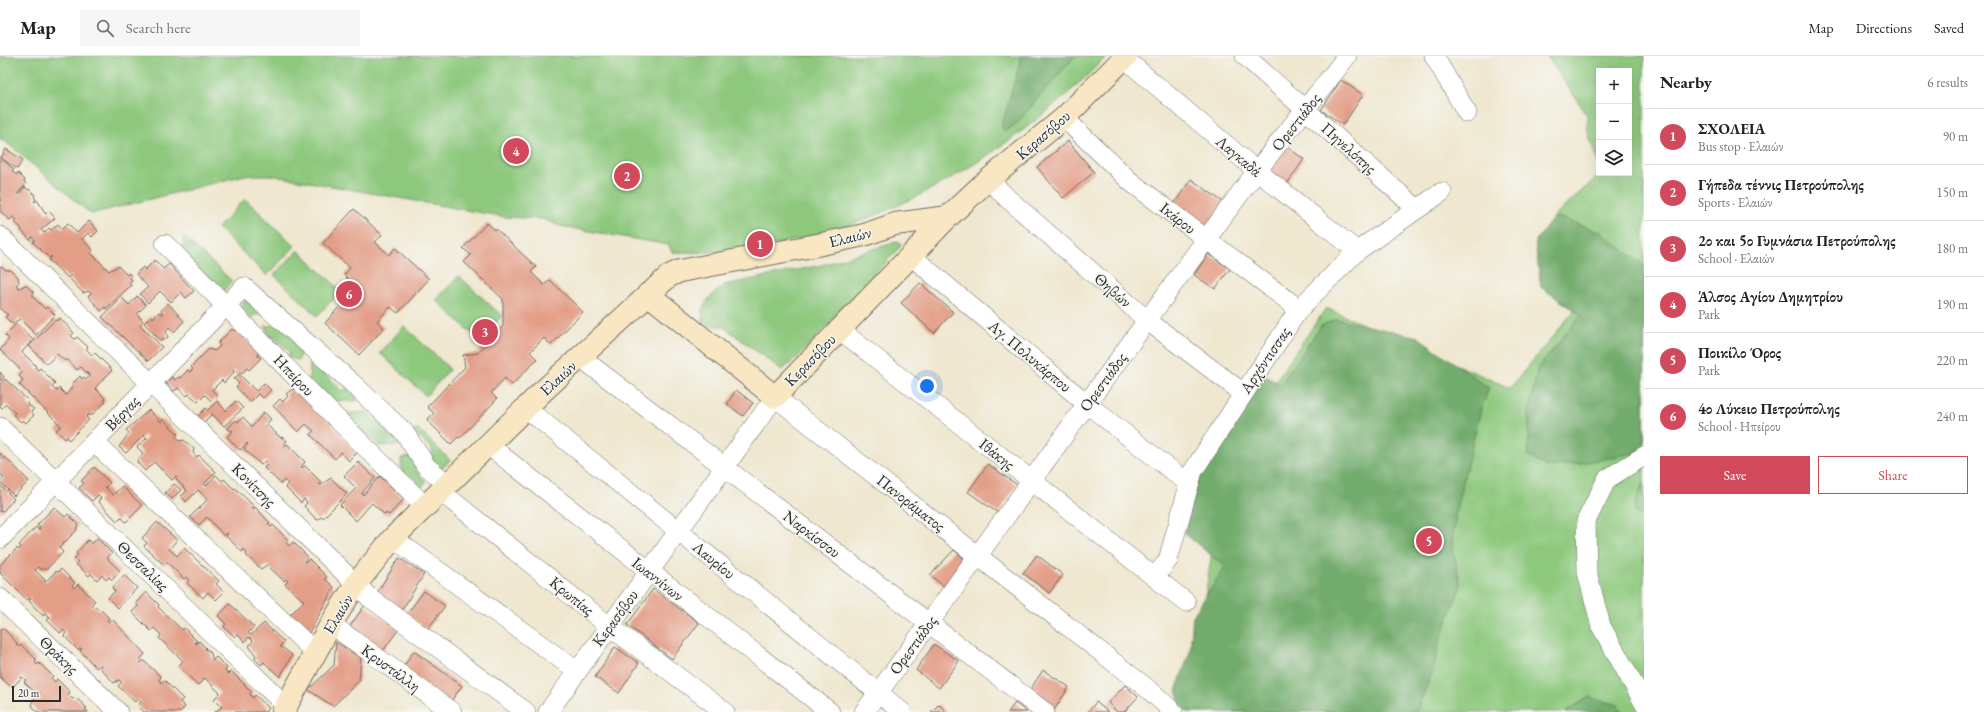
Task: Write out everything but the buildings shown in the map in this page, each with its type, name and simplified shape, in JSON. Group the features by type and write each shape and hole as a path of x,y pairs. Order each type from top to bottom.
{"street":[{"name":"Πηνελόπης","path":"1245,56 1417,209"},
{"name":"Ορεστιάδος","path":"864,712 978,557 1031,480 1257,171 1347,56"},
{"path":"1434,56 1467,113"},
{"name":"Κερασόβου","path":"548,712 775,397 948,217 989,180 1064,118 1125,57"},
{"name":"Λαγκαδά","path":"1125,57 1257,171 1357,251"},
{"name":"Ικάρου","path":"1064,118 1131,182 1207,241 1299,309"},
{"name":"Θηβών","path":"989,180 1007,198 1148,321 1243,393"},
{"name":"Αρχόντισσας","path":"1156,578 1168,560 1193,471 1299,309 1357,251 1442,192"},
{"name":"Ελαιών","path":"284,709 331,624 356,584 393,538 526,408 668,276 680,272 864,235 895,224 948,217"},
{"name":"Κονίτσης","path":"0,236 369,597 526,712"},
{"name":"Ηπείρου","path":"164,244 226,304 329,411 438,494"},
{"name":"Αγ. Πολυκάρπου","path":"910,255 1087,404 1190,484"},
{"name":"Βέργας","path":"0,539 150,382 244,287"},
{"name":"Ηπείρου","path":"244,287 352,382 404,432 426,466 438,494"},
{"name":"Πανοράματος","path":"648,294 775,397 1153,693 1169,711"},
{"name":"Ιθάκης","path":"840,330 1186,602"},
{"name":"Ναρκίσσου","path":"580,357 1044,712"},
{"name":"Λαυρίου","path":"526,408 902,712"},
{"name":"Θεσσαλίας","path":"0,427 56,480 284,709"},
{"path":"94,442 315,652"},
{"name":"Ιωαννίνων","path":"488,445 648,572 830,712"},
{"path":"1644,456 1607,479 1586,521 1586,528 1587,572 1601,626 1644,703"},
{"name":"Κρωπίας","path":"438,494 609,626 725,712"},
{"path":"393,538 577,671"},
{"name":"Θράκης","path":"0,598 118,712"},
{"name":"Κρυστάλλη","path":"331,624 452,712"}],"green space":[{"path":"0,56 1107,56 1062,98 1014,137 963,171 909,200 853,224 794,241 734,250 672,252 669,245 560,226 543,219 505,217 270,175 245,175 91,214 6,142 0,139"},
{"path":"1020,56 1075,56 1015,125 1005,131 1002,128 1002,124 1019,66"},
{"path":"1547,56 1644,56 1644,712 1222,712 1200,631 1227,451 1326,308 1510,388 1624,251 1600,232 1555,216 1598,176 1632,176 1632,68 1596,68 1596,157 1588,132 1587,115"},
{"path":"245,199 295,246 267,276 218,228"},
{"path":"1555,216 1600,232 1644,265 1644,451 1582,463 1547,467 1528,456 1529,408 1538,368 1581,315 1541,287 1535,242"},
{"path":"184,237 232,281 222,293 182,253"},
{"path":"896,242 901,243 900,247 796,359 782,370 724,327 709,325 703,322 702,310 709,298 724,285 822,265"},
{"path":"298,250 341,291 317,316 274,275"},
{"path":"459,276 502,316 479,340 436,300"},
{"path":"246,300 267,314 254,315 250,319 239,308"},
{"path":"1337,319 1418,337 1489,388 1481,409 1456,509 1452,546 1461,586 1441,637 1433,671 1416,712 1187,712 1179,701 1177,688 1190,652 1193,616 1225,567 1184,533 1199,470 1263,374 1280,385 1321,326"},
{"path":"280,325 301,344 299,360 289,358 289,351 275,338 269,337 265,326"},
{"path":"404,326 450,369 426,396 380,353"},
{"path":"310,358 326,368 323,372 343,391 347,388 357,396 357,401 327,401 309,383"},
{"path":"367,412 376,422 383,421 399,436 399,445 379,446 343,413"},
{"path":"417,428 450,460 440,471 433,464 432,449 413,432"},
{"path":"415,457 416,471 426,482 417,492 402,477 401,458"},
{"path":"1644,482 1644,516 1637,514 1634,506"},
{"path":"1589,697 1618,705 1622,712 1565,712"}],"place":[{"name":"Άλσος Αγίου Δημητρίου","path":"516,151"},
{"name":"Γήπεδα τέννις Πετρούπολης","path":"627,176"},
{"name":"ΣΧΟΛΕΙΑ","path":"760,244"},
{"name":"4ο Λύκειο Πετρούπολης","path":"349,294"},
{"name":"2ο και 5ο Γυμνάσια Πετρούπολης","path":"485,332"},
{"name":"Ποικίλο Όρος","path":"1429,541"}]}
